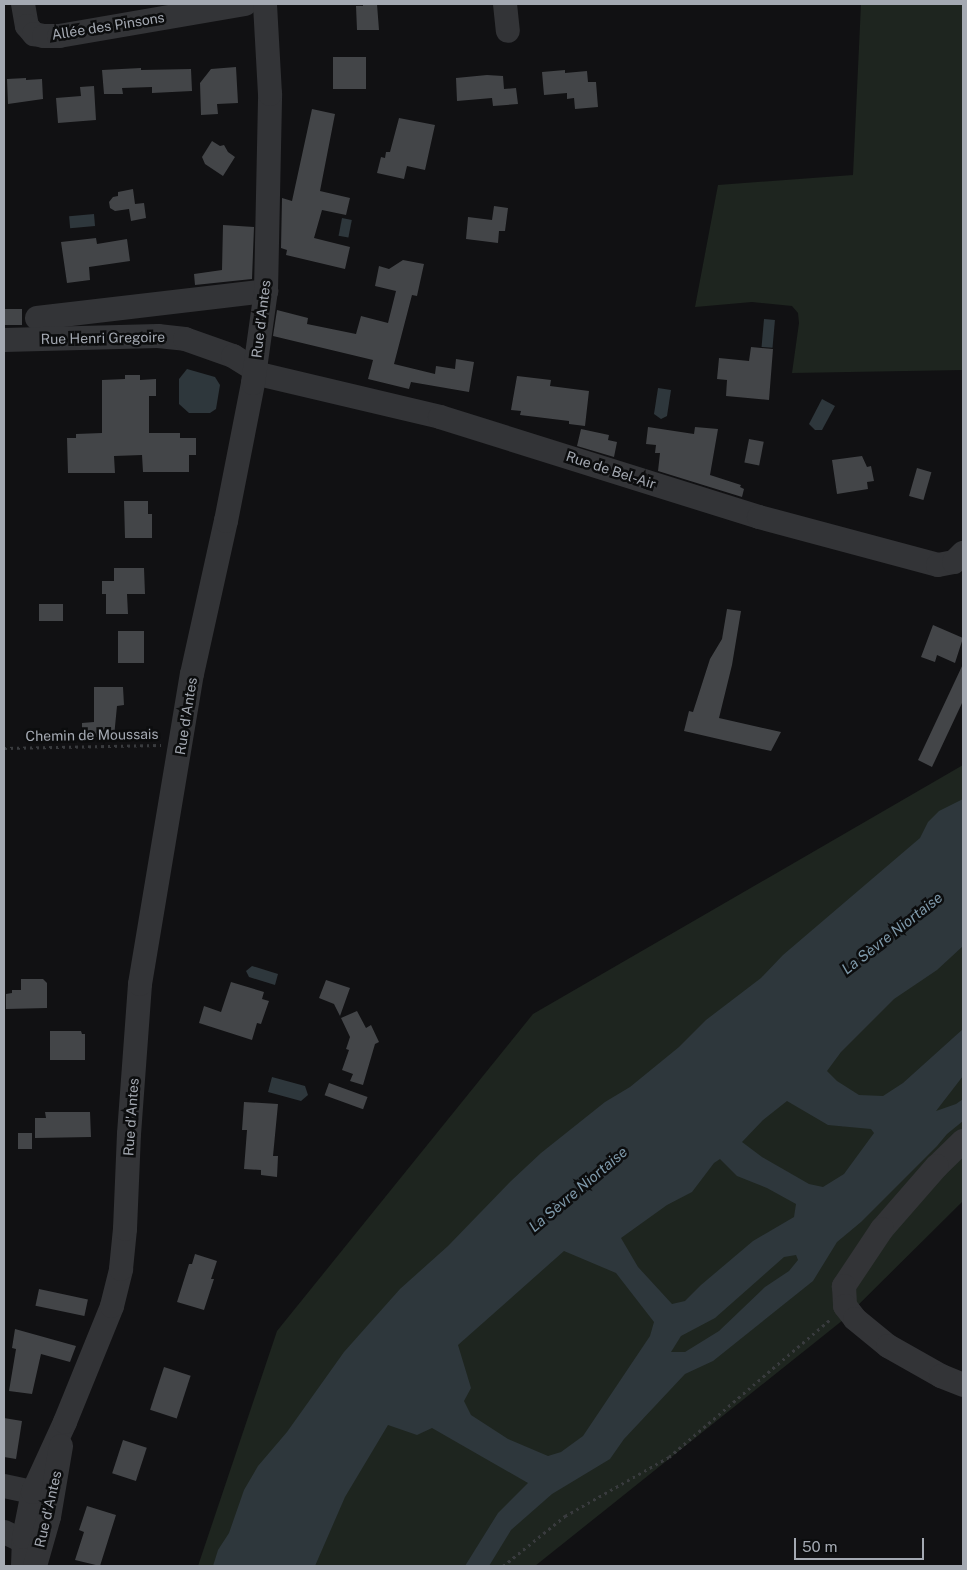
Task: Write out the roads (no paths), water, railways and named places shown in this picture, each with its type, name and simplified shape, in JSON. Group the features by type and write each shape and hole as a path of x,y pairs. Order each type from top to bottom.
{"street":[{"name":"Allée des Pinsons","path":"23,4 27,26 34,34 44,36 59,36 245,4"},
{"name":"Rue d'Antes","path":"23,1566 14,1535 65,1422 112,1306 121,1268 140,984 192,674 226,521 255,370 266,291 270,94 265,4"},
{"path":"505,4 508,31"},
{"path":"37,318 266,291"},
{"name":"Rue Henri Gregoire","path":"4,340 172,337 233,356 248,363 255,370"},
{"name":"Rue de Bel-Air","path":"255,370 279,379 377,400 440,417 759,517 938,565 954,562 963,553"},
{"path":"963,1141 936,1166 882,1229 844,1286 845,1306 855,1320 888,1346 941,1376 963,1385"},
{"name":"Rue d'Antes","path":"35,1566 49,1517 65,1422"},
{"path":"4,1486 33,1492 47,1508 49,1517 42,1527 14,1535"}],"water":[{"path":"94,214 95,226 70,228 69,216"},
{"path":"342,218 352,220 348,238 339,236"},
{"path":"764,319 775,320 773,348 762,347"},
{"path":"187,369 215,377 220,385 216,409 210,413 189,413 179,404 179,379"},
{"path":"658,388 671,390 667,416 661,419 654,414"},
{"path":"822,399 835,406 822,430 815,430 809,424"},
{"name":"La Sèvre Niortaise","path":"963,799 963,946 937,970 894,999 841,1052 827,1071 837,1081 859,1095 883,1096 903,1083 963,1029 963,1076 936,1111 956,1104 963,1099 963,1121 947,1134 861,1222 837,1242 813,1281 713,1361 685,1374 624,1439 610,1459 552,1494 511,1530 489,1566 465,1566 498,1513 528,1483 432,1428 417,1435 388,1425 345,1497 315,1566 213,1566 218,1550 229,1533 244,1490 258,1466 287,1432 344,1352 400,1289 448,1246 541,1153 605,1102 630,1087 679,1047 706,1020 761,978 783,955 920,838 928,822 939,811","holes":["787,1101 828,1125 871,1129 874,1133 844,1174 823,1187 809,1184 762,1157 742,1142 763,1120","720,1159 737,1176 767,1188 796,1204 794,1217 753,1241 685,1301 672,1304 638,1267 621,1238 667,1205 692,1192 714,1163","564,1251 616,1273 654,1322 650,1336 583,1436 561,1452 548,1456 508,1439 471,1415 464,1401 471,1388 458,1345","796,1255 798,1260 789,1271 765,1287 719,1331 685,1352 671,1352 681,1336 715,1318 784,1257"]},
{"path":"252,966 278,974 275,985 249,977 246,971"},
{"path":"272,1077 305,1086 308,1095 301,1101 268,1092"}]}
